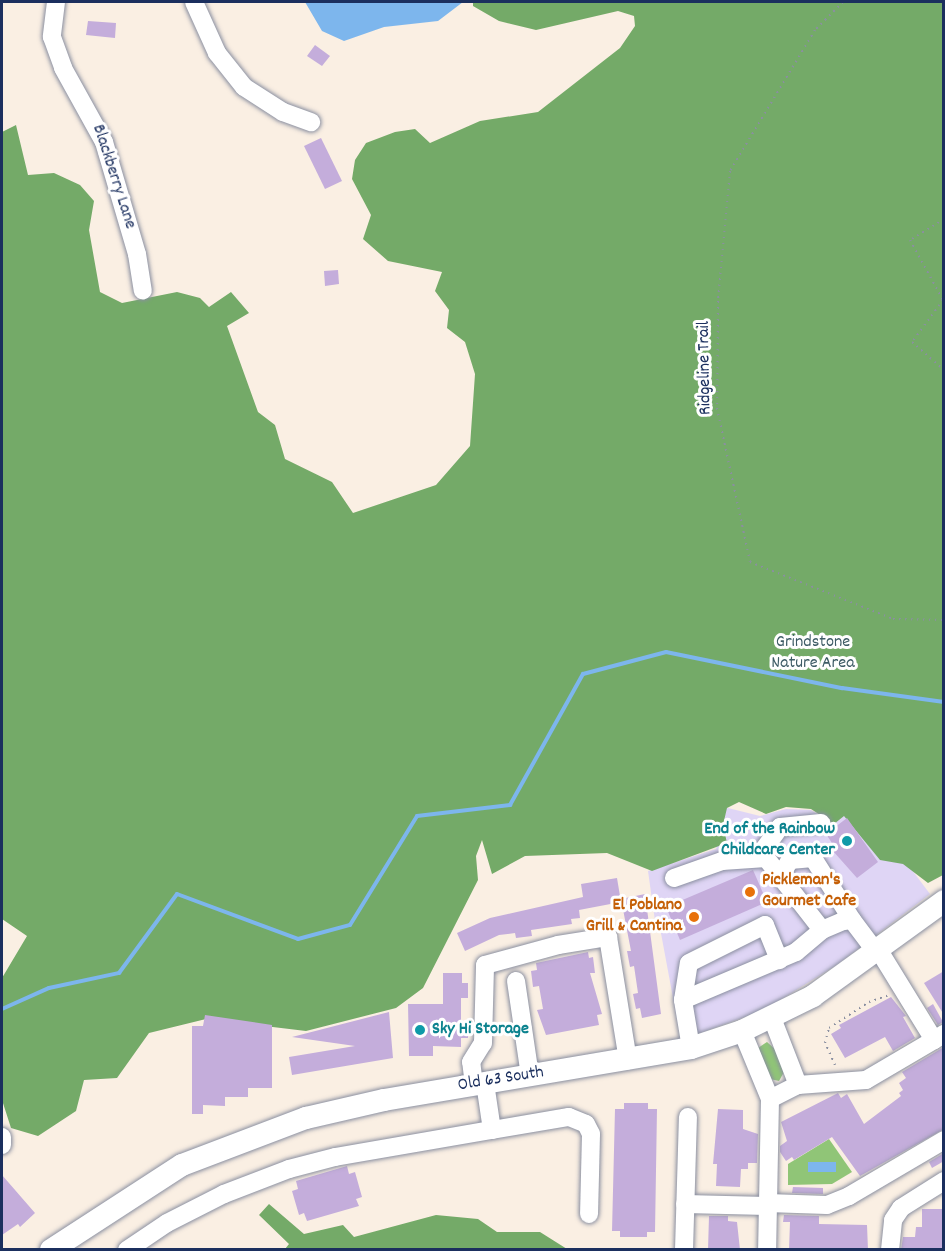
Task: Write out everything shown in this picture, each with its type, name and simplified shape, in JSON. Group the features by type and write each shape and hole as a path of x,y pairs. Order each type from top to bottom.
{"main road":[{"name":"Old 63 South","path":"51,1250 182,1165 258,1134 384,1100 691,1048 742,1031 813,996 944,901"}],"street":[{"name":"Blackberry Lane","path":"56,2 52,37 63,68 104,142 137,254 143,291"},
{"path":"194,2 217,52 244,87 283,112 311,122"},
{"path":"821,823 780,827 770,836 764,849 766,858 822,930"},
{"path":"674,878 722,861 766,858"},
{"path":"770,1099 798,1085 866,1080 939,1037 852,920 813,858 790,860 781,875"},
{"path":"683,1000 796,952 822,930 852,920"},
{"path":"691,1048 683,1000 689,963 765,925 779,960"},
{"path":"492,1130 471,1062 483,1043 485,965 568,944 608,937 628,1060"},
{"path":"516,981 530,1076"},
{"path":"772,1018 798,1085"},
{"path":"742,1031 770,1099 767,1250"},
{"path":"684,1250 688,1117"},
{"path":"127,1250 167,1223 224,1194 290,1169 335,1157 492,1130 579,1118 591,1134 589,1214"},
{"path":"2,1137 2,1145"},
{"path":"685,1204 827,1205 849,1196 944,1140"},
{"path":"891,1250 893,1220 901,1208 943,1181"}],"path":[{"name":"Ridgeline Trail","path":"843,2 816,30 730,171 718,301 717,408 750,562 893,619 944,620"},
{"path":"944,219 910,240 943,300 912,342 944,370"},
{"path":"835,1065 825,1042 829,1028 901,986"}],"shaded area":[{"path":"861,802 930,894 838,964 764,1010 700,1033 679,1030 660,928 656,928 648,871 716,849 724,807 760,816 786,809 811,810 833,824"}],"green space":[{"name":"Grindstone Nature Area","path":"473,2 943,2 943,875 928,883 903,864 880,860 844,816 834,824 811,809 786,807 766,814 739,802 727,808 723,825 727,843 652,871 607,853 525,856 492,874 482,840 476,856 478,880 423,988 396,1008 306,1031 206,1019 149,1033 117,1078 84,1080 76,1111 38,1136 11,1128 2,1100 2,978 27,936 2,919 2,132 16,125 28,175 54,173 80,185 94,201 89,230 100,292 122,303 177,292 200,298 209,307 231,292 249,313 227,326 258,412 275,425 285,459 332,482 353,513 436,485 470,446 475,374 465,342 447,328 449,310 435,291 442,272 388,261 363,239 371,215 352,179 355,160 366,143 395,132 415,129 430,143 480,121 538,112 620,48 635,26 634,16 618,11 536,30 499,21 473,6"},
{"path":"767,1042 776,1050 784,1072 779,1081 770,1079 758,1048"},
{"path":"829,1139 852,1172 832,1184 788,1185 788,1164"},
{"path":"269,1204 304,1234 343,1225 354,1237 436,1215 478,1219 497,1232 540,1232 567,1249 285,1249 289,1244 259,1215"}],"water":[{"path":"305,2 463,2 438,21 384,27 344,41 322,31"},
{"path":"808,1162 836,1162 836,1172 808,1172"}],"building":[{"path":"88,21 116,23 115,38 86,35"},
{"path":"315,45 330,56 322,66 307,56"},
{"path":"321,138 342,181 325,189 304,146"},
{"path":"338,270 339,284 325,286 324,271"},
{"name":"End of the Rainbow Childcare Center","path":"847,818 878,862 857,878 833,851 836,849 826,834"},
{"path":"753,870 767,902 680,940 666,907"},
{"path":"617,878 621,902 579,910 580,918 571,919 572,924 531,930 532,936 516,938 515,933 499,935 465,951 457,933 490,918 583,897 581,884"},
{"path":"645,894 661,1014 642,1018 640,1008 636,1009 633,994 638,993 634,966 630,967 627,951 631,951 621,899"},
{"path":"588,952 589,958 593,957 595,973 590,973 602,1014 597,1015 599,1025 546,1035 537,1010 543,1009 539,986 533,987 531,971 537,970 536,963"},
{"path":"944,971 944,1015 924,983"},
{"path":"443,973 462,973 462,983 468,983 468,998 461,998 461,1023 468,1023 468,1038 461,1038 461,1047 433,1046 433,1056 409,1056 408,1004 443,1004"},
{"path":"891,997 906,1016 903,1017 915,1038 893,1051 885,1037 845,1058 831,1034 841,1028 839,1025"},
{"path":"933,1004 943,1022 938,1025 927,1008"},
{"path":"389,1012 393,1058 292,1075 289,1057 355,1046 292,1037"},
{"path":"205,1015 272,1025 272,1088 248,1088 248,1097 225,1097 225,1106 203,1105 203,1114 192,1114 192,1026 203,1026"},
{"path":"944,1047 944,1129 860,1176 832,1137 794,1160 792,1157 786,1161 780,1152 780,1146 787,1141 781,1122 838,1093 841,1098 847,1094 864,1124 901,1096 899,1093 903,1090 899,1083 906,1078 902,1072"},
{"path":"624,1103 648,1103 648,1109 657,1109 655,1232 647,1232 647,1237 620,1237 620,1231 612,1231 615,1109 624,1109"},
{"path":"718,1109 743,1110 743,1129 758,1134 757,1163 748,1163 748,1169 741,1169 740,1187 716,1186 717,1164 713,1164"},
{"path":"944,1153 944,1161 932,1168 929,1162"},
{"path":"347,1166 349,1174 355,1172 362,1197 356,1199 359,1206 307,1221 304,1213 299,1215 292,1191 298,1189 296,1181"},
{"path":"2,1175 35,1213 20,1227 18,1224 2,1235"},
{"path":"793,1187 823,1188 823,1194 792,1193"},
{"path":"922,1209 944,1209 944,1250 901,1250 903,1237 915,1237 916,1227 922,1227"},
{"path":"784,1215 819,1216 819,1224 867,1225 868,1250 789,1250 790,1222 783,1222"},
{"path":"709,1216 728,1216 728,1221 737,1222 740,1250 708,1250"}],"waterway":[{"path":"2,1009 49,988 119,973 177,894 298,939 350,925 417,816 510,805 583,674 666,652 842,688 944,702"}],"place":[{"name":"End of the Rainbow Childcare Center","path":"847,841"},
{"name":"Pickleman's Gourmet Cafe","path":"750,892"},
{"name":"El Poblano Grill & Cantina","path":"694,917"},
{"name":"Sky Hi Storage","path":"420,1030"}]}
